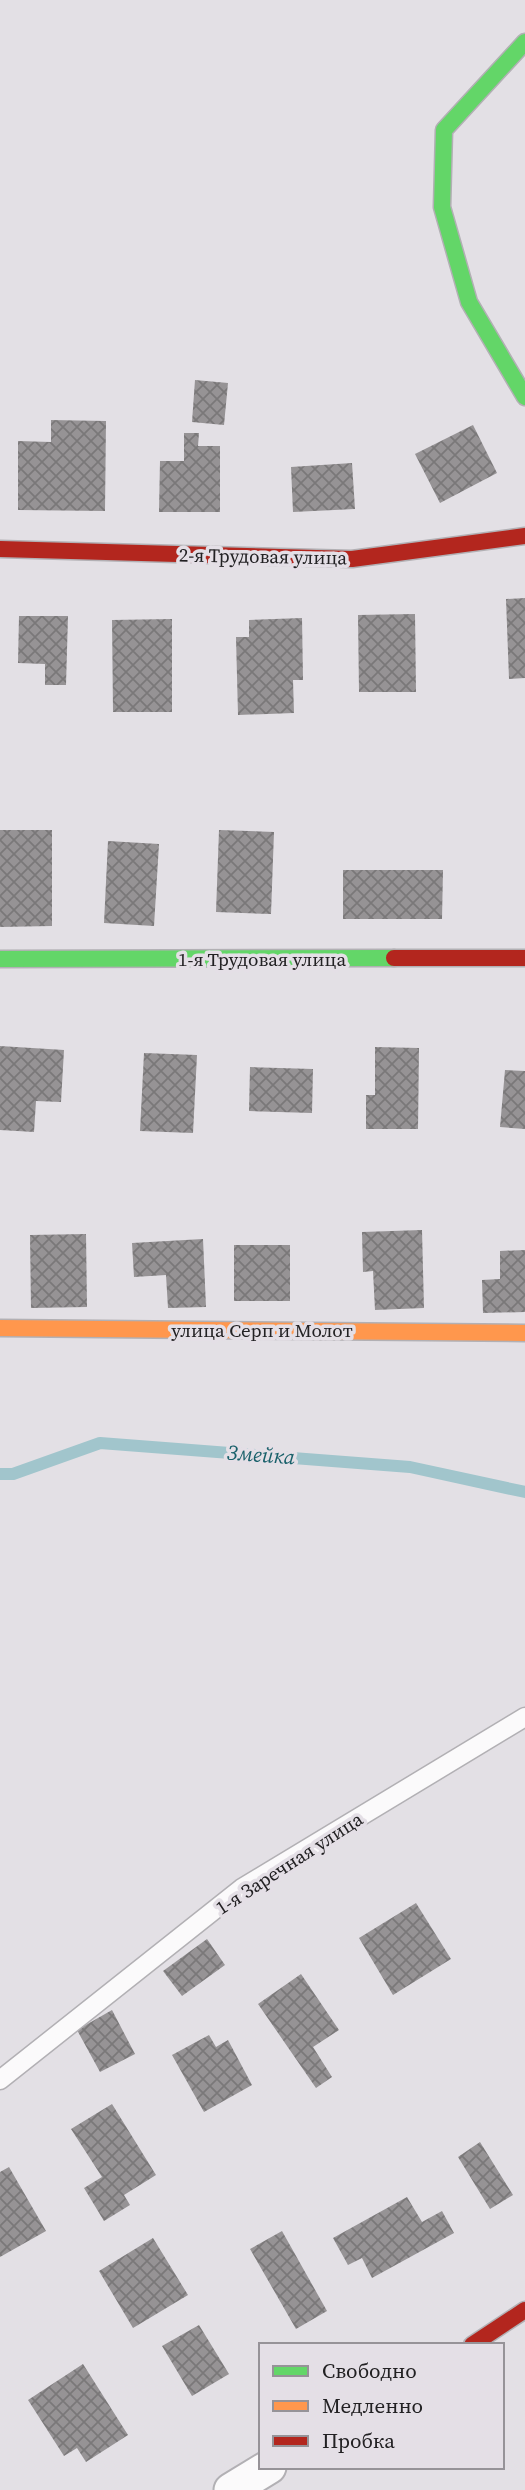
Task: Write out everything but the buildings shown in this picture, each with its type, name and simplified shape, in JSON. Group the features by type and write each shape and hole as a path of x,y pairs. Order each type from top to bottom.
{"street":[{"path":"525,42 444,130 442,207 469,302 525,397"},
{"name":"2-я Трудовая улица","path":"0,549 352,559 525,536"},
{"name":"1-я Трудовая улица","path":"0,959 525,958"},
{"name":"улица Серп и Молот","path":"0,1328 525,1333"},
{"path":"474,2343 525,2310"},
{"path":"232,2490 266,2469"}],"lane":[{"name":"1-я Заречная улица","path":"0,2080 242,1888 525,1717"}],"waterway":[{"name":"Змейка","path":"0,1474 13,1474 100,1443 410,1467 525,1492"}],"traffic: fast":[{"path":"525,42 444,130 442,207 469,302 525,397"},
{"path":"0,959 394,958"}],"traffic: slow":[{"path":"0,1328 525,1333"}],"traffic: jam":[{"path":"0,549 352,559 525,536"},
{"path":"394,958 525,958"},
{"path":"475,2343 525,2310"}]}
